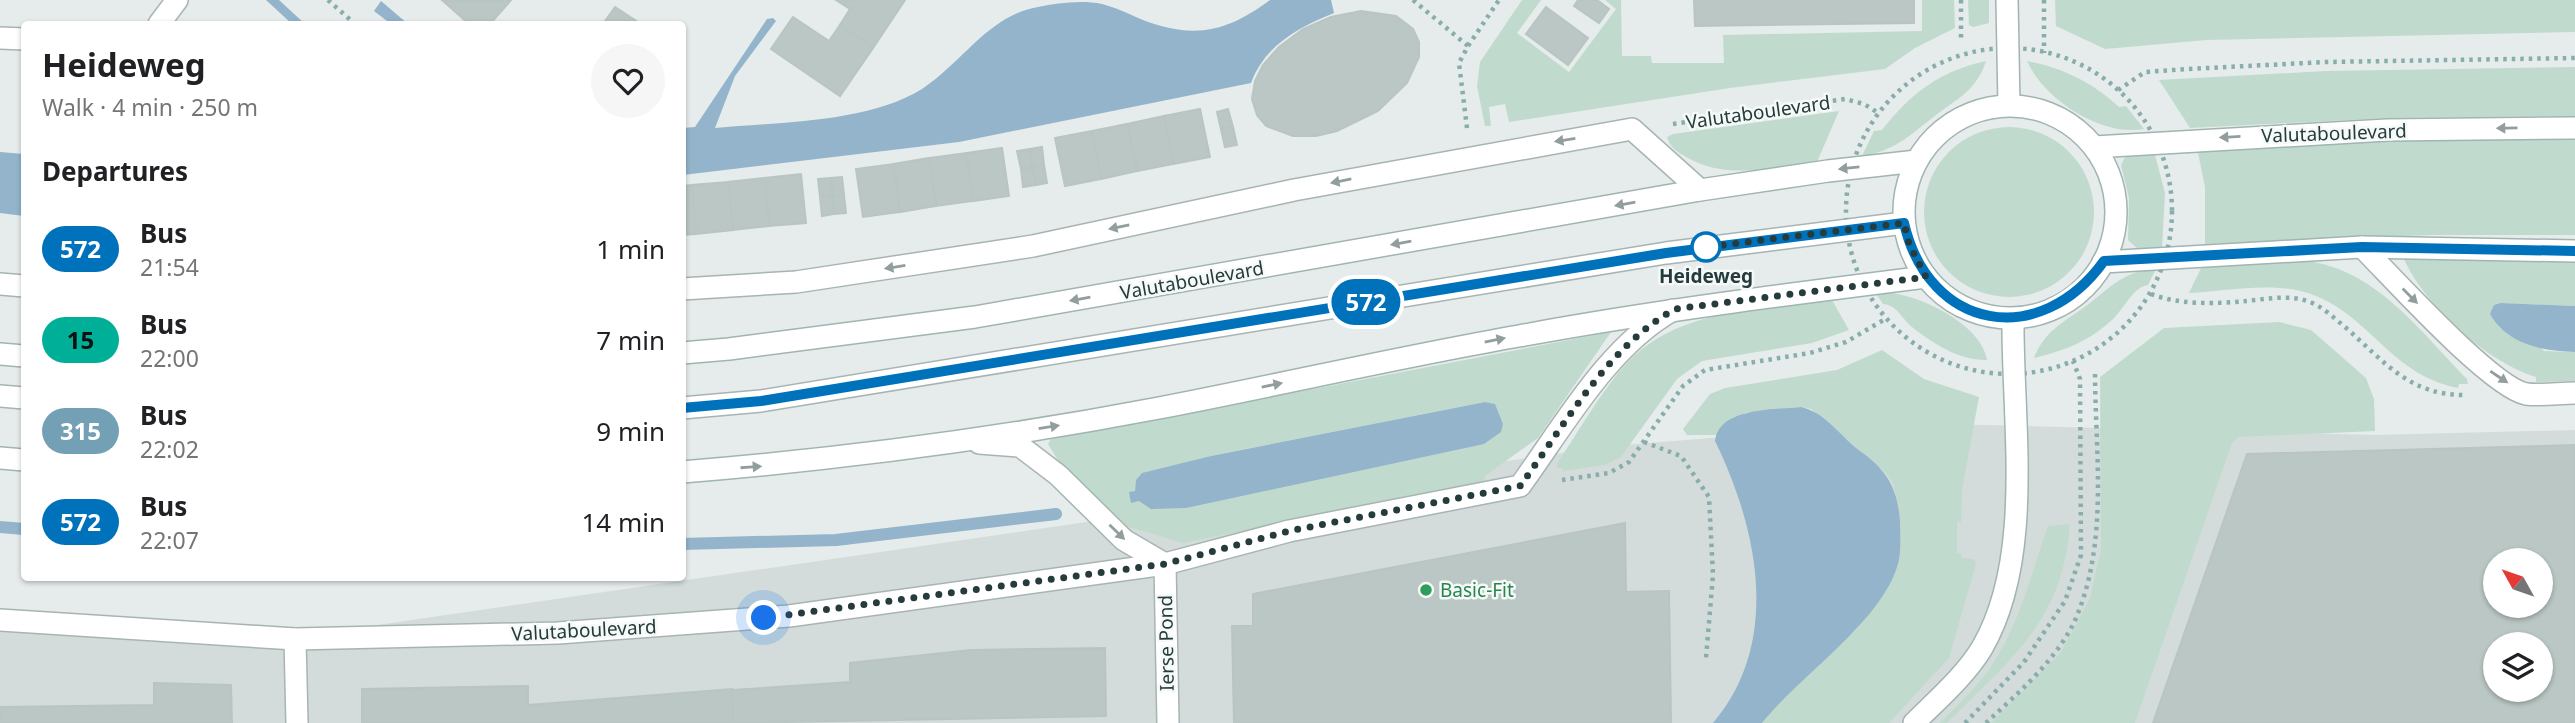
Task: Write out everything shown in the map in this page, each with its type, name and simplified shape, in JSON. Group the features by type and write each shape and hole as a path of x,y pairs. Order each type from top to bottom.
{"main road":[{"path":"161,21 177,0"},
{"path":"2007,0 2009,105"},
{"path":"0,38 21,39"},
{"path":"2009,105 2038,109 2065,120 2094,147 2113,186 2116,212 2113,238 2104,261 2088,284 2067,301 2043,312 2013,318 1989,316 1946,296 1926,277 1909,244 1904,223 1908,187 1917,161 1934,138 1955,120 1982,109 2009,105"},
{"name":"Valutaboulevard","path":"2094,147 2159,141 2387,130 2575,128"},
{"path":"686,289 796,282 1033,246 1294,190 1632,130 1700,190"},
{"name":"Valutaboulevard","path":"686,353 975,317 1700,190 1917,161"},
{"path":"686,408 761,401 1666,253 1904,223"},
{"path":"2104,261 2362,247 2575,251"},
{"path":"2362,247 2474,360 2498,377 2525,394 2575,393"},
{"path":"686,472 800,462 960,441 1156,409 1516,336 1675,309 1926,277"},
{"path":"0,284 21,286"},
{"path":"1520,486 1622,350 1642,329 1675,309"},
{"path":"1914,723 1965,670 1981,649 2005,595 2014,549 2013,318"},
{"path":"0,354 21,356"},
{"path":"0,396 21,398"},
{"path":"960,441 1020,446 1058,475 1124,540 1165,564"},
{"path":"0,458 21,460"},
{"name":"Valutaboulevard","path":"0,620 295,639 558,633 789,616 1165,564 1289,531 1520,486"},
{"name":"Ierse Pond","path":"1165,564 1168,723"},
{"path":"295,639 296,723"}],"path":[{"path":"328,0 352,21"},
{"path":"1413,0 1468,46"},
{"path":"1472,157 1459,63 1499,0"},
{"path":"1961,0 1961,38"},
{"path":"2044,0 2044,53"},
{"path":"1965,723 2024,662 2066,601 2081,555 2080,379 2073,361 2120,328 2151,293 2168,258 2172,234 2172,190 2159,141 2141,114 2118,90 2094,72 2044,53 2008,48"},
{"name":"Valutaboulevard","path":"1632,130 1845,99 1864,104 1880,114 1897,94 1942,64 2008,48"},
{"path":"2118,90 2145,72 2326,62 2575,58"},
{"path":"2151,293 2171,302 2242,302 2276,298 2310,302 2328,313 2413,385 2444,395 2472,395"},
{"path":"1520,486 1619,469 1644,442 1683,386 1705,370 1810,353 1846,342 1887,318"},
{"path":"1986,723 2047,662 2075,619 2089,574 2098,507 2095,370"},
{"path":"1644,442 1681,456 1709,497 1713,575 1706,658"}],"shaded area":[{"path":"1901,423 2375,435 2575,430 2575,723 0,723 0,622 315,634 1611,446"}],"green space":[{"path":"1522,0 1541,0 1517,33 1569,72 1616,9 1605,0 1621,0 1622,56 1651,56 1652,63 1724,63 1723,35 1922,31 1922,0 1954,0 1955,28 1915,48 1885,69 1730,88 1509,122 1505,104 1489,107 1491,126 1485,126 1477,86 1480,62"},
{"path":"1968,0 1989,0 1989,23 1973,27 1969,25"},
{"path":"2055,0 2575,0 2575,32 2207,40 2105,49 2056,26"},
{"path":"1986,61 1973,85 1955,101 1895,145 1862,156 1874,131 1882,130 1904,105 1928,85 1954,71"},
{"path":"2027,61 2065,72 2088,83 2119,107 2126,106 2144,129 2110,127 2076,112 2046,89"},
{"path":"2575,67 2575,116 2387,118 2190,128 2159,80 2326,71"},
{"path":"1839,111 1817,162 1767,169 1718,169 1683,155 1672,146 1667,137 1673,134"},
{"path":"2009,127 2042,133 2069,152 2088,179 2094,212 2088,245 2069,272 2042,291 2009,297 1976,291 1949,272 1930,245 1924,212 1930,179 1949,152 1976,133"},
{"path":"2473,138 2575,138 2575,235 2431,235 2205,244 2205,187 2197,148"},
{"path":"2154,151 2165,193 2162,247 2138,249 2128,240 2129,198 2121,165 2126,155"},
{"path":"2575,256 2575,306 2501,303 2544,351 2575,352 2575,381 2536,382 2536,377 2498,359 2460,330 2427,295 2404,259 2407,257"},
{"path":"2298,260 2325,264 2372,287 2412,321 2467,379 2468,384 2459,384 2458,388 2435,381 2416,371 2353,318 2316,296 2301,291 2270,287 2189,293 2202,266"},
{"path":"2156,269 2148,285 2138,289 2113,319 2095,334 2066,348 2034,358 2049,334 2110,287 2135,273"},
{"path":"1890,293 1918,300 1949,314 1974,335 1983,347 1987,360 1967,358 1928,339 1895,309 1883,304 1877,295"},
{"path":"1832,300 1849,330 1812,343 1702,361 1677,379 1621,457 1605,465 1563,471 1562,468 1557,468 1557,463 1614,378 1635,355 1655,340 1678,328 1728,313"},
{"path":"2279,322 2311,330 2366,378 2374,399 2375,431 2239,437 2232,443 2135,723 1991,723 2061,652 2090,598 2101,549 2100,377 2164,328"},
{"path":"1611,332 1538,438 1485,476 1484,482 1183,543 1126,526 1067,475 1048,444 1051,439","holes":["1485,402 1495,404 1131,503 1139,476 1211,456"]},
{"path":"1882,350 1924,379 1979,397 1962,490 1961,522 1957,522 1957,553 1961,553 1961,558 1974,559 1976,564 1949,658 1889,723 1762,723 1799,681 1859,623 1899,510 1893,483 1885,472 1811,409 1801,407 1745,413 1716,435 1687,435 1683,429 1710,394 1725,388 1837,370"},
{"path":"2070,524 2057,587 2030,636 1947,723 1940,723 1982,679 2003,647 2018,613 2048,526"}],"water":[{"path":"266,0 279,0 302,21 289,21"},
{"path":"1270,0 1331,0 1334,13 1296,31 1274,48 1257,70 1251,83 959,142 686,175 686,128 695,127 767,19 773,18 776,21 735,76 715,128 849,115 900,100 922,89 990,30 1021,12 1038,7 1070,2 1102,4 1154,24 1192,31 1232,23"},
{"path":"381,1 404,21 387,21 374,11"},
{"path":"0,152 21,154 21,216 0,213"},
{"path":"2494,305 2575,306 2575,352 2539,348 2506,333 2490,314"},
{"path":"1485,402 1495,404 1503,424 1501,432 1484,444 1186,508 1151,509 1139,501 1131,503 1129,492 1135,491 1136,480 1142,473 1211,456"},
{"path":"1801,407 1825,419 1877,465 1889,481 1899,510 1898,564 1887,590 1873,610 1762,723 1713,723 1735,691 1748,657 1755,621 1756,585 1743,511 1715,441 1719,430 1737,416 1764,410"}],"building":[{"path":"511,0 493,21 466,21 443,1"},
{"path":"836,0 905,0 873,48 840,25 850,9"},
{"path":"1578,0 1597,0 1609,9 1599,23 1574,6"},
{"path":"1694,0 1914,0 1914,23 1695,26"},
{"path":"615,7 636,21 605,21"},
{"path":"1546,7 1588,38 1568,65 1526,34"},
{"path":"1361,11 1396,16 1413,29 1419,42 1419,57 1407,83 1378,111 1337,131 1316,136 1293,136 1266,126 1257,115 1252,99 1255,81 1263,65 1279,47 1303,29 1331,17"},
{"path":"793,17 829,41 840,25 873,48 840,96 771,49"},
{"path":"1200,109 1210,157 1173,164 1164,116"},
{"path":"1228,109 1233,127 1221,129 1217,112"},
{"path":"1164,116 1173,164 1137,171 1127,124"},
{"path":"1127,124 1137,171 1101,179 1092,131"},
{"path":"1233,127 1237,145 1225,147 1221,129"},
{"path":"1092,131 1101,179 1065,186 1055,138"},
{"path":"1042,147 1044,165 1032,167 1030,149"},
{"path":"1002,148 1009,196 973,201 966,153"},
{"path":"1030,149 1032,167 1021,169 1017,151"},
{"path":"966,153 973,201 936,206 929,158"},
{"path":"929,158 936,206 900,212 893,164"},
{"path":"893,164 900,212 863,217 856,169"},
{"path":"1044,165 1047,183 1036,185 1032,167"},
{"path":"1032,167 1036,185 1023,187 1021,169"},
{"path":"801,174 806,223 769,226 765,178"},
{"path":"842,177 844,195 832,196 831,178"},
{"path":"765,178 769,226 733,230 728,182"},
{"path":"831,178 832,196 820,197 818,179"},
{"path":"728,182 733,230 696,234 692,185"},
{"path":"692,185 696,234 686,235 686,186"},
{"path":"844,195 846,213 834,214 832,196"},
{"path":"832,196 834,214 822,216 820,197"},
{"path":"2575,445 2575,723 2153,723 2247,454"},
{"path":"1625,523 1626,592 1669,591 1671,723 1234,723 1232,626 1253,626 1253,594"},
{"path":"1105,648 1106,716 733,723 733,690 850,682 850,663 971,650"},
{"path":"154,683 231,685 232,723 0,723 0,707 154,705"},
{"path":"528,686 528,705 732,689 733,723 362,723 362,689"}],"waterway":[{"path":"686,544 836,540 1056,514"},
{"path":"0,527 21,529"}],"bus line":[{"name":"572","path":"686,408 761,401 1666,253 1845,228 1904,223 1919,267 1946,296 1989,316 2013,318 2043,312 2067,301 2088,284 2104,261 2362,247 2575,251"}],"place":[{"name":"Heideweg","path":"1706,247"},
{"name":"Basic-Fit","path":"1426,590"}],"route":[{"path":"764,618 1165,564 1289,531 1520,486 1622,350 1642,329 1675,309 1926,277 1909,244 1904,223 1845,228 1706,247"}]}
